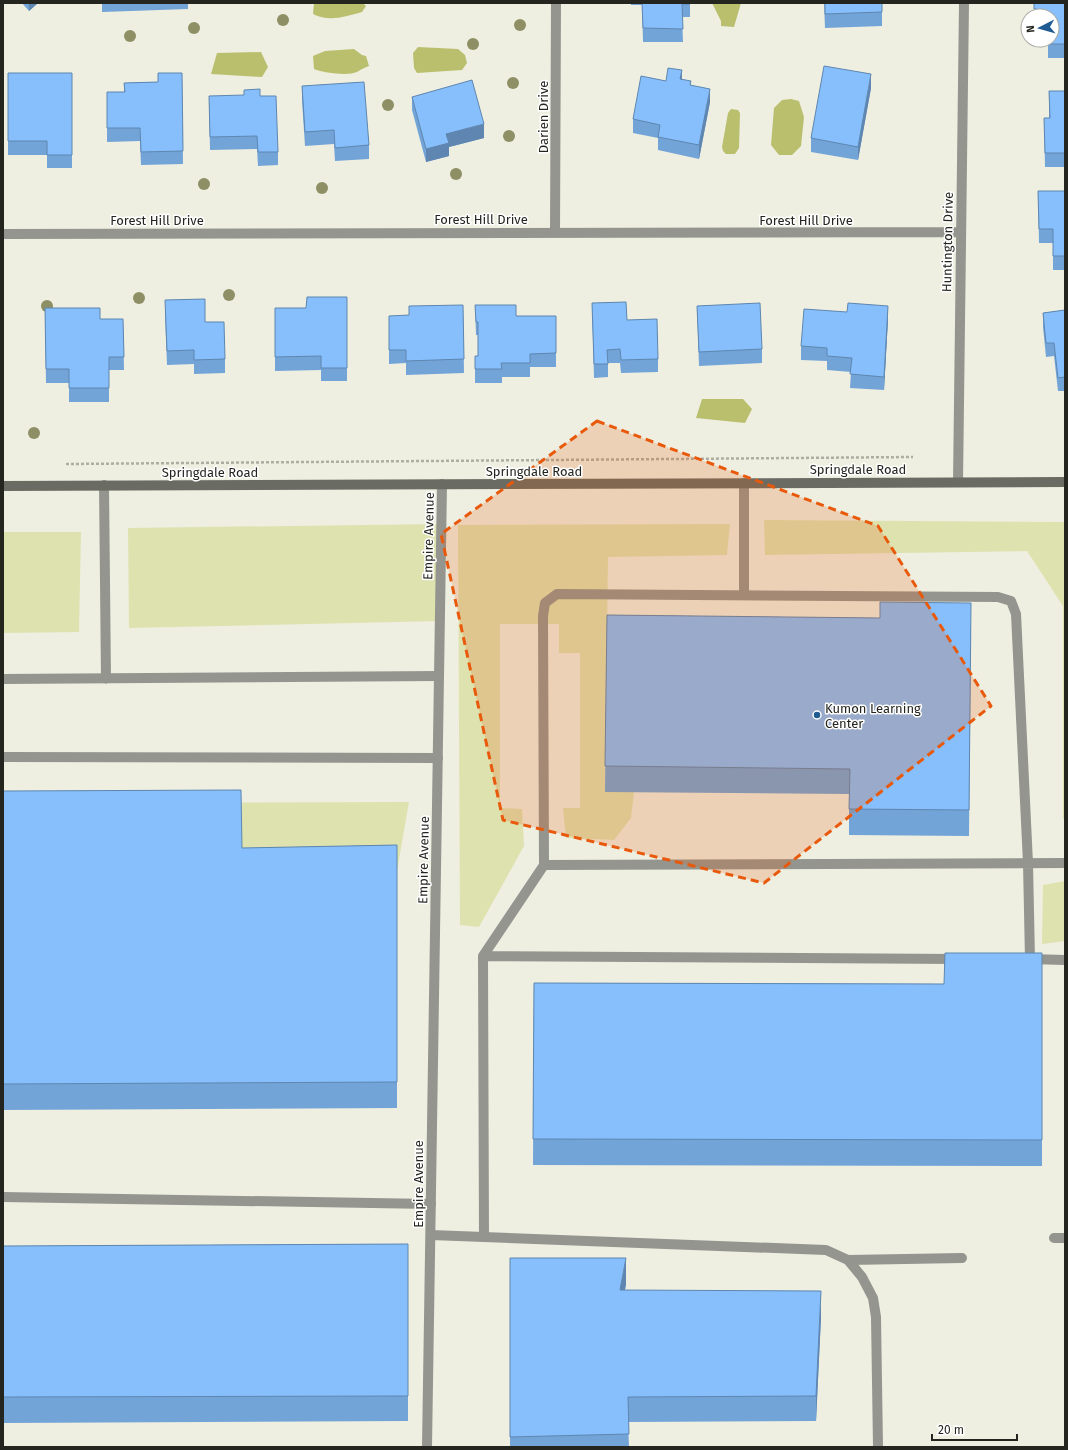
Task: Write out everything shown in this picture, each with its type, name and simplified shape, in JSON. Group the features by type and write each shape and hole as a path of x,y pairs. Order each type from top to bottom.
{"main road":[{"name":"Springdale Road","path":"3,486 1065,482"}],"street":[{"name":"Darien Drive","path":"555,232 556,3"},
{"name":"Huntington Drive","path":"958,482 964,3"},
{"name":"Forest Hill Drive","path":"3,234 555,232 913,234 960,232"},
{"path":"744,483 744,594"},
{"name":"Empire Avenue","path":"427,1447 442,484"},
{"path":"104,485 106,679"},
{"path":"484,1237 483,956 544,865 543,616 545,603 557,594 744,594 998,597 1011,602 1016,614 1028,863 1026,960 1065,960"},
{"path":"3,679 439,676"},
{"path":"3,758 438,758"},
{"path":"544,865 1065,863"},
{"path":"483,956 966,959"},
{"path":"3,1197 431,1204"},
{"path":"431,1235 826,1250 848,1260 962,1258"},
{"path":"1054,1238 1065,1238"},
{"path":"848,1260 862,1277 873,1298 874,1304 876,1317 878,1447"}],"path":[{"path":"59,464 913,457"}],"highlighted area":[{"path":"597,421 878,526 991,706 764,883 503,820 441,534"}],"shaded area":[{"path":"314,3 363,3 366,6 362,12 343,17 325,18 313,14"},
{"path":"712,3 741,3 734,27 721,26 721,21"},
{"path":"418,47 458,49 465,55 467,63 462,70 417,73 414,68 413,53"},
{"path":"354,49 366,56 369,66 357,72 348,74 330,73 314,69 313,56 325,51"},
{"path":"261,52 268,67 262,77 211,74 217,53"},
{"path":"791,99 799,101 804,117 801,146 792,155 779,155 771,145 774,108 782,100"},
{"path":"731,109 738,110 740,113 739,148 735,154 726,154 722,147 728,113"},
{"path":"702,399 743,399 752,409 745,423 696,418"},
{"path":"764,520 1065,522 1065,819 1063,819 1063,606 1027,551 765,555"},
{"path":"442,524 440,621 129,628 128,528"},
{"path":"730,524 727,555 608,557 605,791 634,792 631,818 614,840 566,838 563,808 580,808 580,653 559,653 559,624 500,624 500,808 522,809 524,846 479,927 460,925 458,525"},
{"path":"3,532 81,532 79,632 3,633"},
{"path":"409,802 397,871 242,874 3,803"},
{"path":"1065,881 1065,941 1042,944 1043,885"}],"building":[{"path":"642,3 690,3 682,4 683,29 643,28"},
{"path":"825,3 882,3 882,12 825,14"},
{"path":"1034,3 1065,3 1065,44 1060,44 1060,8 1034,8"},
{"path":"824,66 871,74 858,147 811,138"},
{"path":"668,68 682,70 680,79 691,81 690,85 710,89 699,145 658,137 660,125 633,119 641,76 666,81"},
{"path":"8,73 72,73 72,155 47,155 47,141 8,141"},
{"path":"158,73 182,73 183,151 141,152 140,128 107,128 107,92 125,92 124,83 158,82"},
{"path":"472,80 484,124 446,134 449,143 426,149 412,97"},
{"path":"364,82 369,145 335,148 334,130 305,132 302,86"},
{"path":"260,89 260,96 276,96 278,152 258,152 257,136 210,137 209,96 244,95 244,90"},
{"path":"1049,91 1065,91 1065,153 1045,153 1044,118 1050,118"},
{"path":"1038,191 1065,191 1065,256 1053,256 1053,229 1039,229"},
{"path":"307,297 347,297 347,368 321,368 321,356 275,357 275,308 306,308"},
{"path":"205,299 205,322 224,322 225,359 194,360 194,350 167,351 165,300"},
{"path":"626,302 627,320 657,319 658,359 621,360 620,349 607,350 608,364 594,364 592,303"},
{"path":"760,303 762,349 699,352 697,306"},
{"path":"848,303 888,306 884,377 850,374 852,358 827,356 827,348 801,346 804,309 847,312"},
{"path":"463,305 464,359 406,361 406,350 389,350 389,316 409,315 409,306"},
{"path":"475,305 516,305 516,316 556,316 556,353 530,354 530,363 501,363 502,369 475,369 475,356 478,356 478,322 476,322"},
{"path":"45,308 100,308 100,319 123,319 124,357 109,357 109,388 69,388 69,369 46,369"},
{"path":"1065,310 1065,377 1058,378 1054,343 1046,343 1043,313"},
{"path":"880,602 971,603 969,810 849,809 850,769 605,766 607,615 880,618"},
{"path":"241,790 242,848 397,845 397,1082 3,1084 3,791"},
{"path":"945,953 1042,953 1042,1140 533,1139 534,983 944,984"},
{"path":"408,1244 408,1396 3,1397 3,1246"},
{"path":"510,1258 626,1258 620,1290 821,1291 816,1396 628,1397 629,1434 510,1437"}],"place":[{"name":"Kumon Learning Center","path":"817,715"}]}
